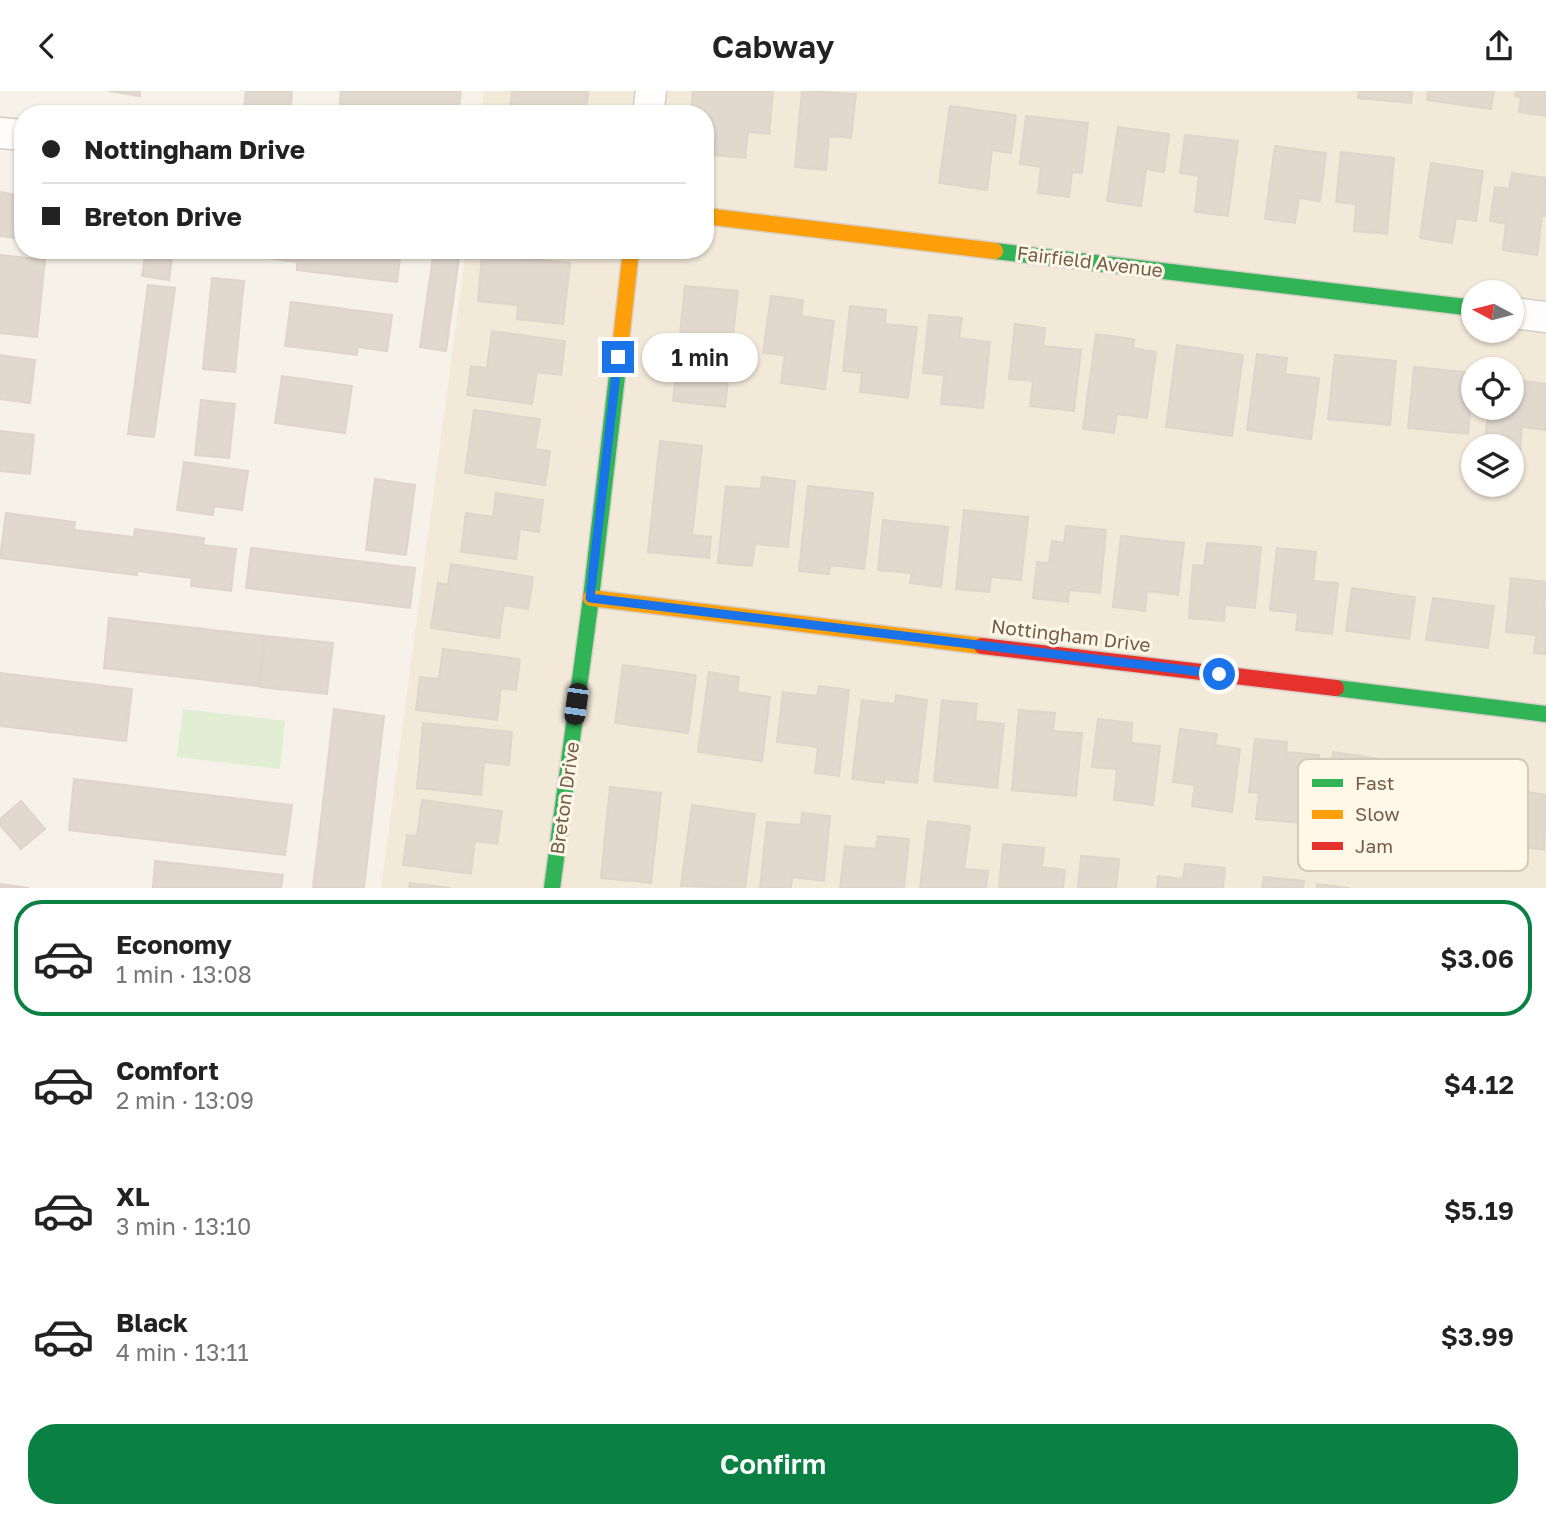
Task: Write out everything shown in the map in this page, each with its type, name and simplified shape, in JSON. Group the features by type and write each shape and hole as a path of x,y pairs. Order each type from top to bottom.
{"street":[{"name":"Fairfield Avenue","path":"714,217 1461,306"},
{"name":"Breton Drive","path":"552,888 630,259"},
{"path":"1524,314 1546,317"},
{"name":"Nottingham Drive","path":"590,598 1546,714"}],"shaded area":[{"path":"484,91 1546,91 1546,888 381,888 465,259 714,259 714,105 482,105"}],"green space":[{"path":"183,709 285,721 280,769 177,757"}],"building":[{"path":"109,91 140,91 140,96"},
{"path":"246,91 292,91 291,105 244,105"},
{"path":"341,91 461,91 459,105 340,105"},
{"path":"512,91 588,91 587,105 511,105"},
{"path":"693,91 773,91 769,134 748,132 745,158 714,155 714,105 692,105"},
{"path":"802,91 856,94 851,138 829,136 826,170 795,167"},
{"path":"1359,91 1412,91 1411,103 1358,98"},
{"path":"1428,91 1494,91 1491,109 1427,100"},
{"path":"1516,91 1546,91 1546,116 1519,112 1521,97 1515,96"},
{"path":"950,106 1016,115 1011,153 992,150 987,190 939,183"},
{"path":"1026,116 1088,123 1082,173 1072,172 1069,197 1038,193 1041,167 1020,164"},
{"path":"1118,127 1169,134 1164,172 1146,169 1141,206 1107,201"},
{"path":"1185,135 1238,141 1228,216 1195,212 1199,176 1180,173"},
{"path":"1275,146 1326,153 1320,201 1299,198 1295,223 1265,219"},
{"path":"1341,152 1394,158 1387,234 1354,231 1356,204 1336,202"},
{"path":"1431,163 1483,171 1476,221 1456,218 1452,243 1420,238"},
{"path":"1512,173 1546,178 1546,216 1542,216 1537,255 1503,250 1506,224 1490,221 1495,187 1509,189"},
{"path":"0,192 14,194 14,238 0,236"},
{"path":"0,255 14,257 14,259 45,260 37,337 0,333"},
{"path":"145,259 172,259 169,280 142,276"},
{"path":"275,259 400,259 397,282 297,270 297,262"},
{"path":"433,259 459,259 446,351 420,347"},
{"path":"482,259 531,259 570,263 563,324 517,319 518,305 478,301"},
{"path":"212,278 244,281 235,372 203,369"},
{"path":"148,285 175,288 154,437 128,434"},
{"path":"685,286 738,291 725,407 673,401"},
{"path":"771,296 803,300 801,316 834,321 825,389 781,383 785,355 763,353"},
{"path":"291,302 392,315 387,351 358,347 357,355 285,346"},
{"path":"850,306 886,310 885,324 917,327 908,398 860,392 862,373 843,371"},
{"path":"929,315 962,318 959,338 990,342 983,408 941,404 944,375 923,373"},
{"path":"1015,324 1045,328 1043,346 1081,350 1074,411 1030,406 1033,381 1009,379"},
{"path":"492,331 565,341 561,375 537,372 532,404 467,395 471,366 487,368"},
{"path":"1096,334 1134,339 1133,348 1156,352 1147,418 1117,414 1114,433 1083,429"},
{"path":"1177,345 1243,355 1232,436 1166,427"},
{"path":"1257,354 1287,358 1285,374 1319,378 1311,439 1247,430"},
{"path":"0,355 35,360 30,403 0,399"},
{"path":"1335,355 1396,361 1390,425 1328,419"},
{"path":"1414,367 1461,372 1461,420 1469,420 1468,434 1408,428"},
{"path":"282,376 352,386 345,433 275,423"},
{"path":"1524,381 1546,384 1546,430 1522,427 1521,434 1486,434 1487,420 1524,420"},
{"path":"201,400 235,404 229,458 195,455"},
{"path":"474,410 540,419 535,449 550,451 545,485 465,473"},
{"path":"0,431 34,435 30,474 0,471"},
{"path":"660,441 702,446 692,535 711,537 709,558 648,552"},
{"path":"184,462 248,471 242,510 214,506 213,515 177,510"},
{"path":"762,477 795,481 788,547 755,544 752,566 718,563 726,486 761,489"},
{"path":"375,479 415,485 406,555 366,550"},
{"path":"808,486 873,493 864,569 830,565 829,574 799,571"},
{"path":"496,493 543,500 539,532 520,529 516,559 461,552 466,513 493,517"},
{"path":"964,510 1028,517 1021,580 991,577 989,592 956,589"},
{"path":"6,513 75,522 74,530 134,537 135,529 204,538 203,545 236,549 231,591 191,586 192,578 137,571 137,575 0,558"},
{"path":"883,520 948,527 941,587 910,583 912,573 878,570"},
{"path":"1066,526 1106,530 1100,593 1069,590 1068,602 1033,598 1037,562 1049,563 1052,541 1064,543"},
{"path":"1121,536 1184,543 1178,595 1147,591 1145,611 1113,607"},
{"path":"1207,543 1261,547 1255,608 1225,605 1224,621 1189,618 1193,565 1204,566"},
{"path":"251,548 415,568 410,608 246,588"},
{"path":"1277,548 1316,552 1313,581 1338,583 1332,634 1296,630 1298,613 1270,610"},
{"path":"451,564 533,577 528,609 504,605 499,638 431,628 438,583 448,585"},
{"path":"1511,578 1546,582 1546,654 1534,653 1536,635 1506,632"},
{"path":"1352,588 1415,597 1409,639 1346,631"},
{"path":"1433,598 1494,606 1488,648 1426,640"},
{"path":"109,618 264,636 258,686 104,668"},
{"path":"265,636 333,643 327,694 260,687"},
{"path":"443,649 520,659 516,690 501,688 497,720 416,710 420,677 439,679"},
{"path":"623,665 696,675 688,733 615,723"},
{"path":"709,672 739,677 737,692 770,697 762,761 698,752"},
{"path":"0,673 132,689 126,741 0,726"},
{"path":"819,686 849,690 839,776 815,773 818,747 777,742 783,692 817,696"},
{"path":"896,695 927,700 917,783 852,779 862,700 895,704"},
{"path":"942,700 977,704 975,721 1004,724 997,788 934,781"},
{"path":"334,709 384,716 364,888 313,888"},
{"path":"1019,710 1055,713 1053,731 1082,733 1076,796 1012,790"},
{"path":"1098,719 1132,723 1131,743 1160,746 1153,805 1114,800 1117,769 1092,767"},
{"path":"423,723 512,732 509,765 484,762 481,795 417,788"},
{"path":"1180,729 1217,734 1215,745 1240,749 1232,812 1192,806 1195,785 1173,782"},
{"path":"1255,739 1287,742 1286,752 1319,755 1319,759 1298,759 1298,823 1256,819 1259,793 1249,792"},
{"path":"1333,752 1381,759 1332,759"},
{"path":"74,779 292,805 285,855 69,830"},
{"path":"610,787 661,793 651,883 601,878"},
{"path":"1528,792 1546,795 1544,850 1528,848"},
{"path":"422,800 502,811 497,844 475,841 471,874 403,865 407,835 417,836"},
{"path":"21,801 45,829 21,849 0,825 0,819"},
{"path":"692,805 755,814 745,888 681,886"},
{"path":"802,813 830,816 824,881 792,877 791,888 760,888 767,822 801,825"},
{"path":"928,821 970,826 964,869 988,871 986,888 920,888"},
{"path":"878,836 909,839 904,888 840,888 845,846 876,849"},
{"path":"1003,844 1044,848 1042,867 1065,870 1063,888 999,888"},
{"path":"1081,856 1119,859 1116,888 1078,888"},
{"path":"155,861 283,875 281,888 153,888"},
{"path":"1185,864 1225,868 1223,888 1157,888 1158,876 1183,879"},
{"path":"1264,877 1304,881 1303,888 1262,888"},
{"path":"410,883 451,888 409,888"},
{"path":"0,884 29,888 0,888"},
{"path":"1317,884 1350,888 1317,888"}],"traffic: fast":[{"path":"995,251 1461,306"},
{"path":"552,888 591,598 618,367"},
{"path":"1336,688 1546,714"}],"traffic: slow":[{"path":"714,217 995,251"},
{"path":"618,367 630,259"},
{"path":"591,598 982,646"}],"traffic: jam":[{"path":"982,646 1336,688"}],"route":[{"path":"618,357 590,598 1219,674"}]}
